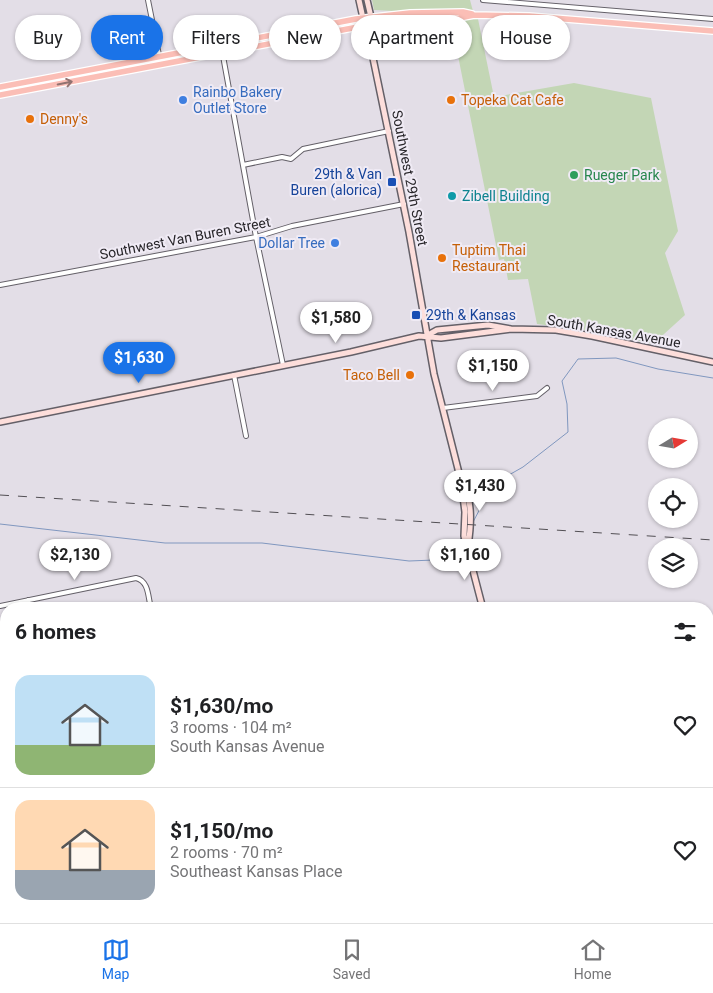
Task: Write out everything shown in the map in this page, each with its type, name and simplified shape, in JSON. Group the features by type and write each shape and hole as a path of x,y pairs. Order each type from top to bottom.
{"main road":[{"name":"Southwest 29th Street","path":"359,0 362,15"},
{"name":"Southwest 29th Street","path":"367,0 370,15"},
{"path":"394,15 463,12 713,31"},
{"path":"259,38 351,20"},
{"path":"259,46 351,29"},
{"path":"0,87 144,60"},
{"path":"0,95 186,60"},
{"name":"Southwest 29th Street","path":"375,60 404,204 434,374 461,481 465,512 464,536 481,602"},
{"path":"47,78 48,86"},
{"path":"8,86 9,93"},
{"name":"South Kansas Avenue","path":"0,422 380,344 428,336 440,338 511,329 572,332 713,362"}],"street":[{"path":"148,0 151,15"},
{"path":"483,0 713,19"},
{"path":"160,60 161,65"},
{"path":"223,60 282,365"},
{"path":"243,165 282,157 291,158 303,149 389,131"},
{"name":"Southwest Van Buren Street","path":"0,285 256,236 292,226 404,204"},
{"path":"234,375 246,436"},
{"path":"443,408 537,396 547,388"},
{"path":"19,602 136,578 144,581 149,602"}],"green space":[{"path":"372,0 470,0 474,15 374,10"},
{"name":"Rueger Park","path":"472,19 478,19 482,38 482,60 486,60 494,97 574,83 651,98 678,231 665,253 685,315 653,344 594,331 537,324 528,279 508,280 504,259 499,260 459,60 472,60"}],"waterway":[{"path":"472,524 493,484 523,467 568,432 567,404 562,381 578,359 616,358 658,369 713,378"},
{"path":"0,524 165,543 262,543 409,561 434,560 450,551 462,537"}],"railway":[{"path":"0,495 713,540"}],"place":[{"name":"Rainbo Bakery Outlet Store","path":"183,100"},
{"name":"Topeka Cat Cafe","path":"451,100"},
{"name":"Denny's","path":"30,119"},
{"name":"Rueger Park","path":"574,175"},
{"name":"29th & Van Buren (alorica)","path":"392,182"},
{"name":"Zibell Building","path":"452,196"},
{"name":"Dollar Tree","path":"335,243"},
{"name":"Tuptim Thai Restaurant","path":"442,258"},
{"name":"29th & Kansas","path":"416,315"},
{"name":"Taco Bell","path":"410,375"}]}
